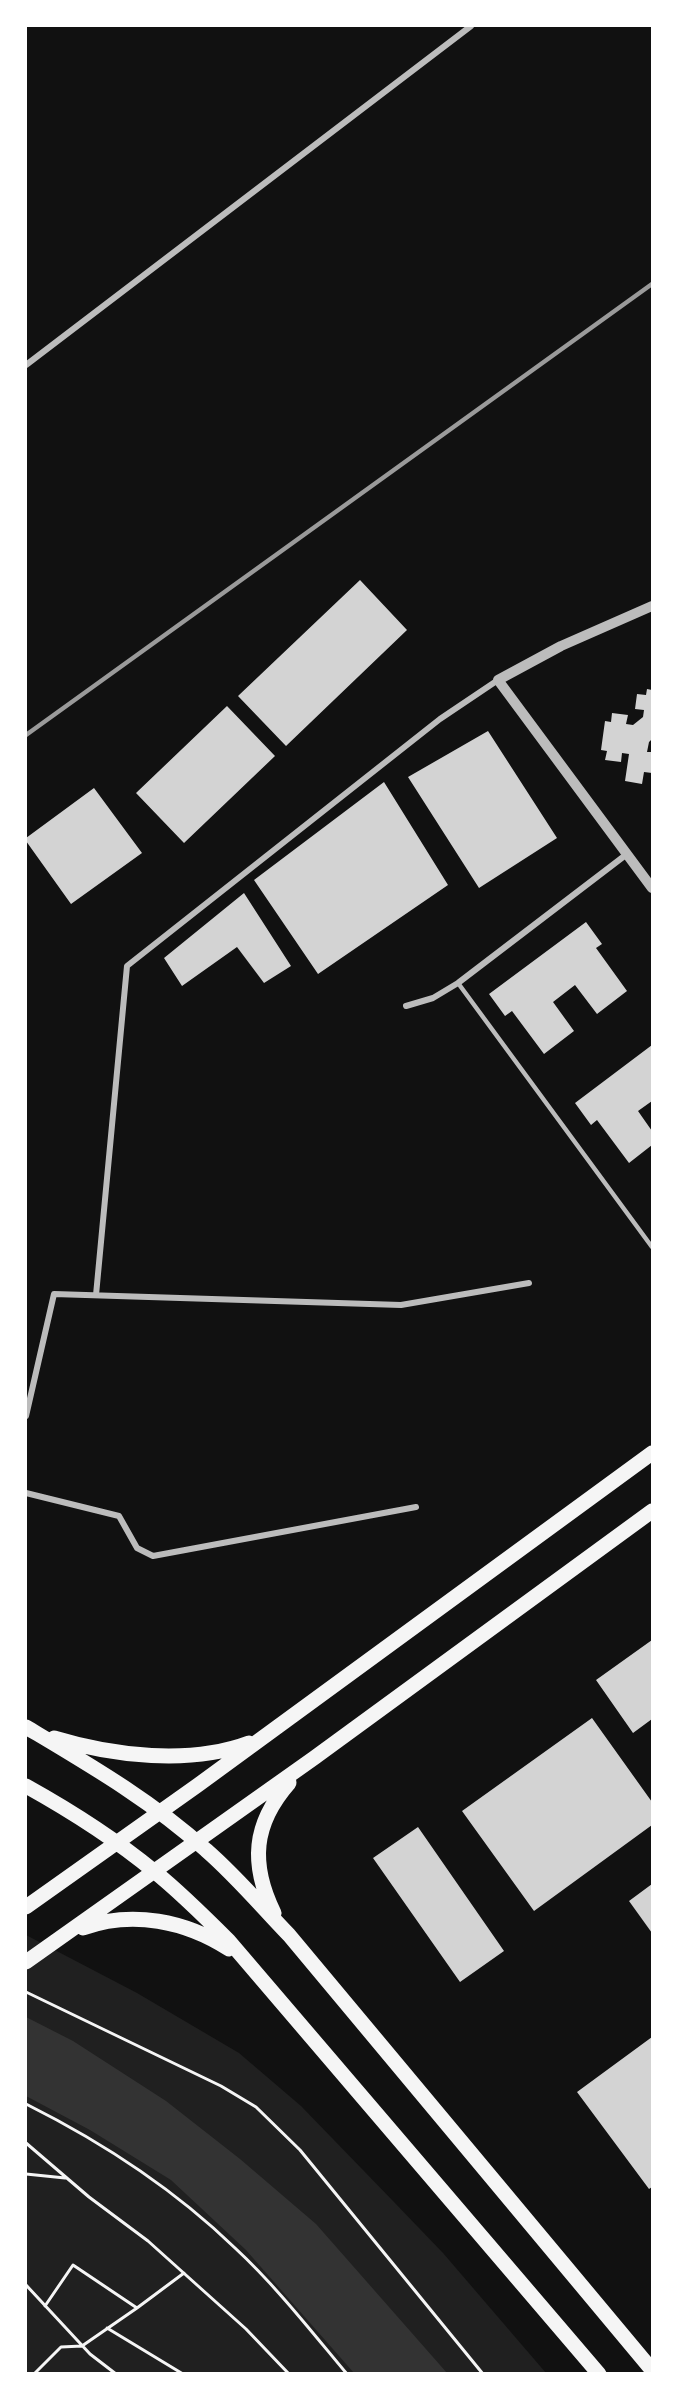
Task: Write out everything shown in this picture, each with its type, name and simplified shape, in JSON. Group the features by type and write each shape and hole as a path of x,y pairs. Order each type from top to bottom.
{"main road":[{"path":"26,1907 266,1736 652,1453"},
{"path":"26,1962 314,1758 652,1511"},
{"path":"28,1728 77,1744 162,1755 205,1753 266,1736"},
{"path":"28,1728 112,1779 160,1812 197,1842 289,1935 652,2370"},
{"path":"289,1935 274,1912 264,1890 259,1868 259,1838 265,1819 275,1800 314,1758"},
{"path":"26,1786 69,1810 117,1842 155,1871 187,1900 246,1961 599,2373"},
{"path":"66,1934 96,1923 123,1919 153,1920 197,1931 246,1961"}],"street":[{"path":"26,365 471,26"},
{"path":"96,1295 127,966 440,719 498,680 553,650 652,606"},
{"path":"498,680 652,888"},
{"path":"406,1006 433,998 458,983 627,854"},
{"path":"26,1416 54,1294 401,1305 529,1283"},
{"path":"26,1493 119,1516 137,1548 153,1556 416,1507"}],"lane":[{"path":"458,983 652,1246"}],"path":[{"path":"26,1992 221,2086 256,2107 300,2150 483,2373"},
{"path":"26,2104 75,2129 119,2156 199,2216 252,2265 347,2373"},
{"path":"26,2143 66,2178 128,2224 246,2329 289,2373"},
{"path":"26,2174 66,2178"},
{"path":"45,2306 73,2265 137,2308"},
{"path":"34,2373 61,2347 82,2346 184,2273"},
{"path":"26,2285 82,2346 116,2373"},
{"path":"107,2328 183,2373"}],"shaded area":[{"path":"26,1935 137,1993 239,2053 301,2106 443,2253 546,2373 26,2373"},
{"path":"26,2017 73,2041 166,2101 240,2159 316,2224 447,2373 354,2373 246,2250 171,2180 90,2130 26,2096"}],"building":[{"path":"360,580 407,630 286,746 238,696"},
{"path":"647,689 652,690 652,739 647,752 652,752 652,773 644,772 642,784 625,781 629,754 622,753 621,762 605,760 607,751 601,750 605,721 611,722 612,713 628,715 626,724 633,725 643,717 644,710 635,709 637,694 646,695"},
{"path":"227,706 275,756 184,843 136,793"},
{"path":"488,731 557,838 479,888 408,777"},
{"path":"384,782 448,885 318,974 254,880"},
{"path":"94,788 142,853 71,904 26,838"},
{"path":"244,893 291,966 264,983 237,947 182,986 164,958"},
{"path":"586,922 602,944 596,948 627,991 597,1014 575,985 553,1002 574,1031 544,1054 512,1011 505,1016 489,994"},
{"path":"652,1045 652,1101 638,1111 652,1131 652,1145 629,1163 597,1120 591,1125 575,1103"},
{"path":"652,1640 652,1719 633,1733 596,1680"},
{"path":"592,1718 652,1802 652,1825 534,1911 462,1811"},
{"path":"418,1827 504,1951 460,1982 373,1858"},
{"path":"652,1884 652,1933 629,1901"},
{"path":"652,2037 652,2187 649,2189 577,2092"}],"railway":[{"path":"26,735 652,284"}]}
